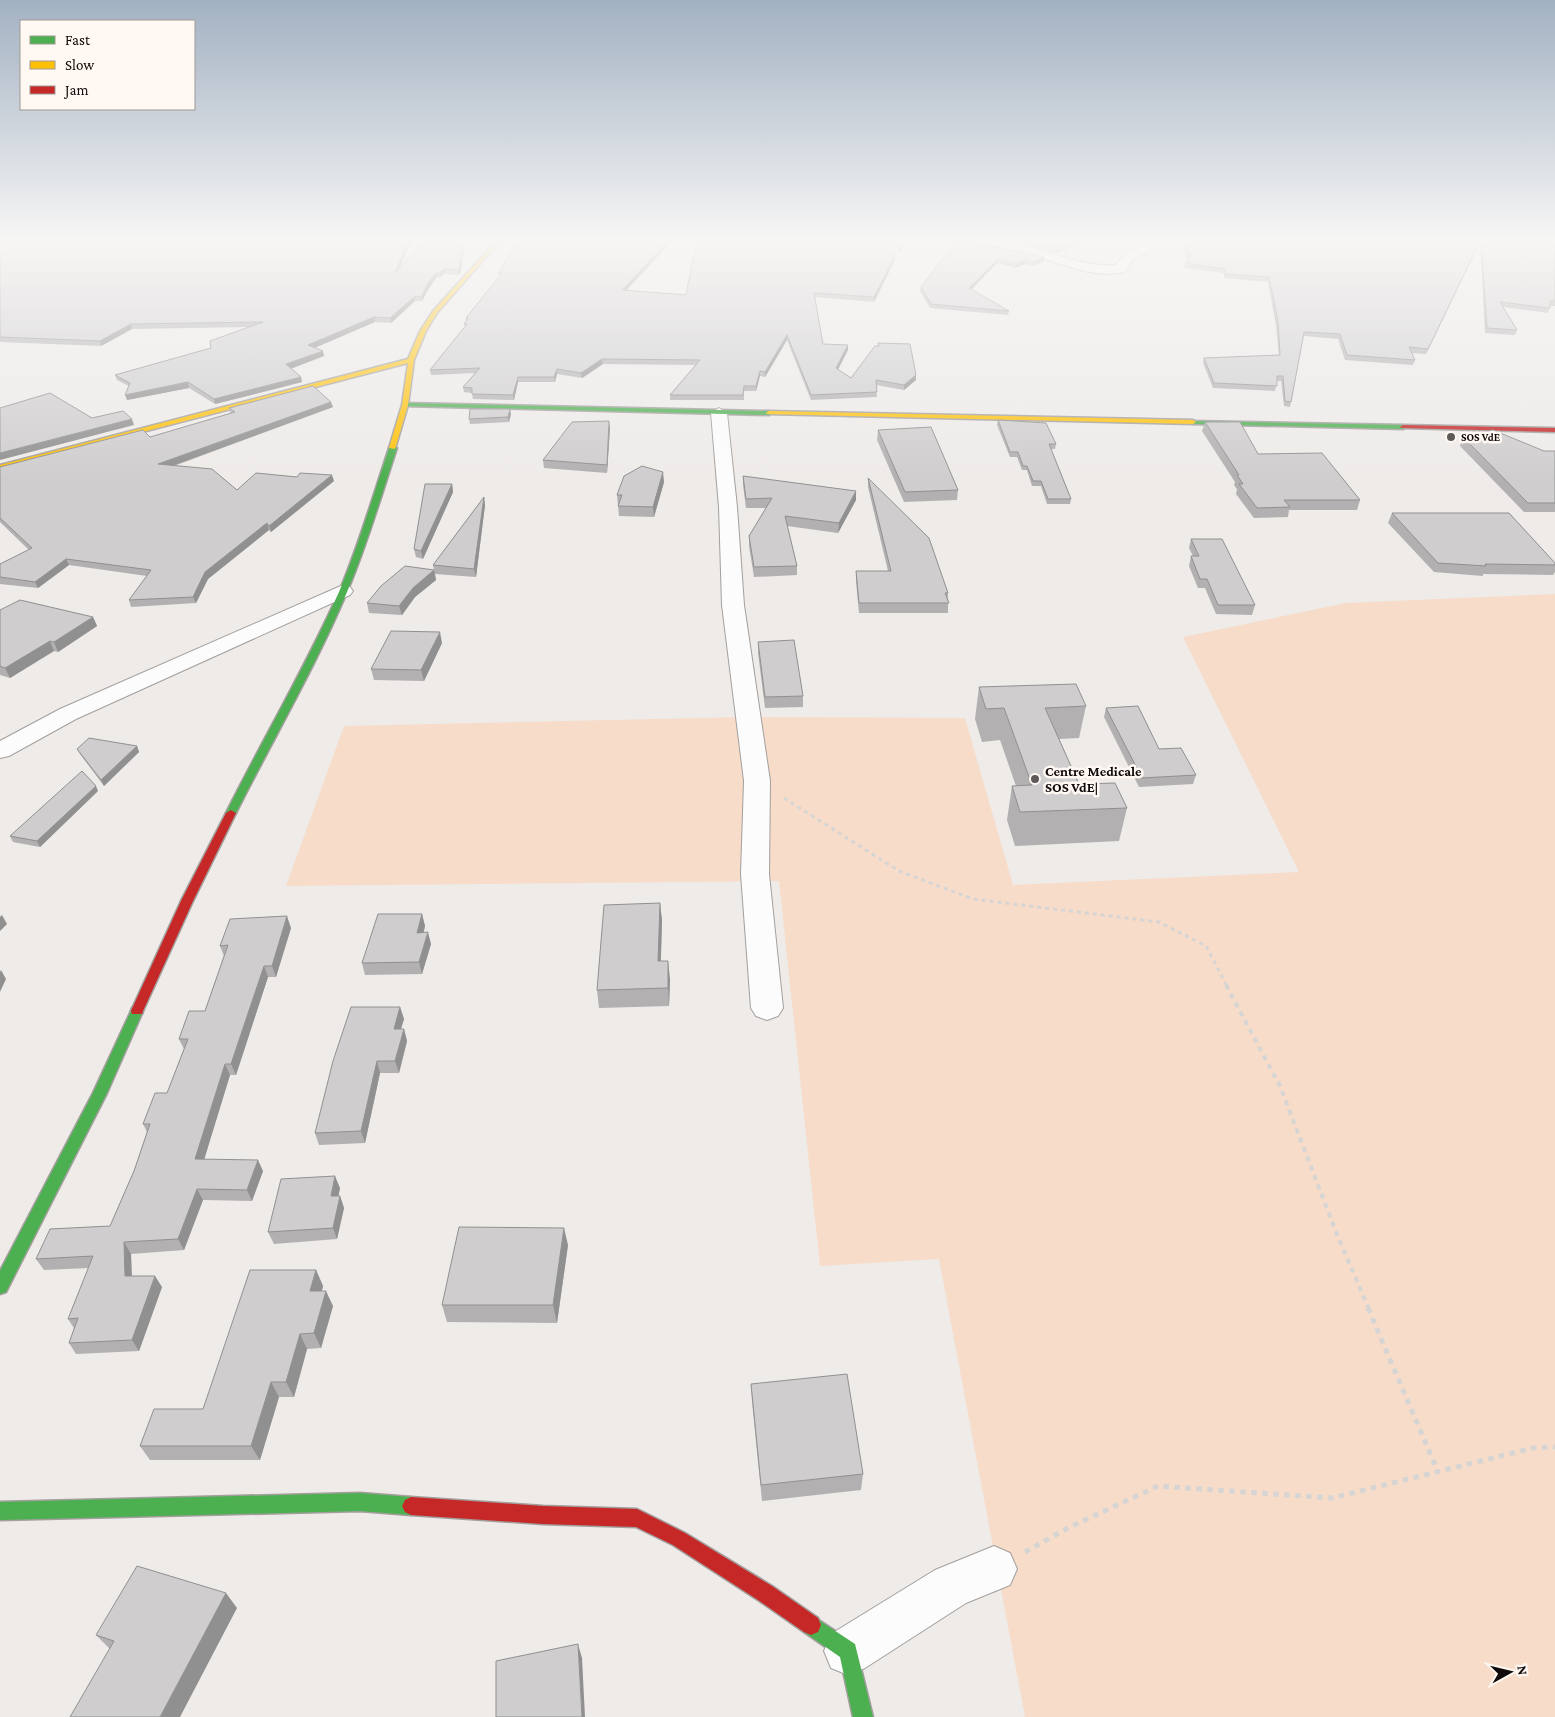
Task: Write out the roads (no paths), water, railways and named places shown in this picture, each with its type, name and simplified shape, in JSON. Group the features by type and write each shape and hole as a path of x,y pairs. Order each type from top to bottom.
{"street":[{"path":"0,1287 100,1093 187,901 267,740 319,643 343,591 365,536 405,405 411,360 423,331 430,319"},
{"path":"0,467 411,360"},
{"path":"405,405 1555,430"},
{"path":"719,413 728,507 733,606 757,781 755,874 767,1008"},
{"path":"0,752 68,714 343,591"},
{"path":"0,1511 360,1502 542,1515 636,1518 679,1538 766,1593 848,1651 863,1717"},
{"path":"848,1651 951,1586 994,1569"}],"place":[{"name":"SOS VdE","path":"1451,437"},
{"name":"Centre Medicale SOS VdE|","path":"1035,779"}]}
